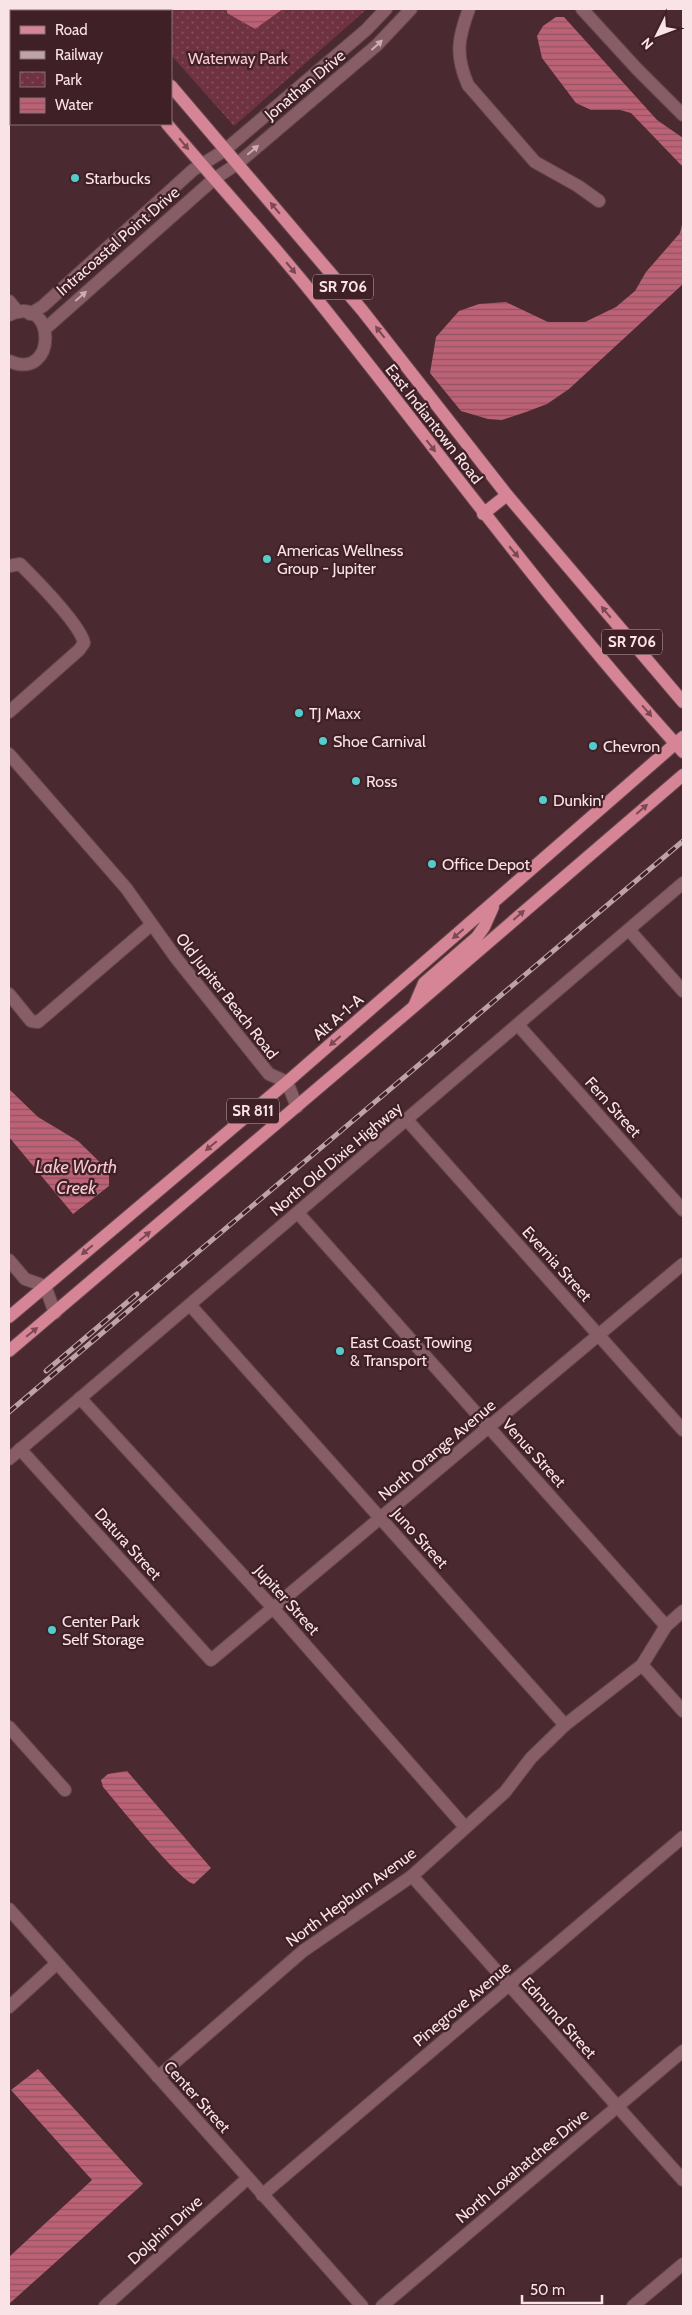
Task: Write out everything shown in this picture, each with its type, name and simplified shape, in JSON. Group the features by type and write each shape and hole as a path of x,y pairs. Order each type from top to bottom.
{"main road":[{"name":"East Indiantown Road","path":"172,87 362,310 507,495 683,702"},
{"name":"East Indiantown Road","path":"168,125 252,220 316,298 483,514 618,678 681,744"},
{"path":"483,514 507,495"},
{"name":"Alt A-1-A","path":"9,1317 288,1082 681,744"},
{"name":"SR 811","path":"9,1351 414,1007 683,774"},
{"path":"414,1007 424,983 476,937 484,927 495,902"}],"street":[{"name":"Jonathan Drive","path":"202,164 225,150 366,30 386,9"},
{"name":"Jonathan Drive","path":"214,179 237,164 378,45 411,9"},
{"path":"469,9 460,31 458,46 462,71 468,85 535,162 578,186 599,201"},
{"path":"582,9 636,69 683,115"},
{"name":"Intracoastal Point Drive","path":"19,313 43,306 202,164"},
{"name":"Intracoastal Point Drive","path":"45,329 214,179"},
{"path":"9,301 19,313 40,320 45,329 46,346 35,360 24,364 9,361"},
{"path":"9,566 20,564 79,630 84,643 79,650 9,712"},
{"name":"Old Jupiter Beach Road","path":"9,754 126,888 151,925 269,1074 288,1082"},
{"name":"North Old Dixie Highway","path":"9,1458 630,931 683,883"},
{"path":"9,994 31,1021 38,1022 151,925"},
{"path":"630,931 683,991"},
{"name":"Fern Street","path":"518,1026 683,1210"},
{"path":"288,1082 297,1107"},
{"name":"Evernia Street","path":"407,1120 683,1430"},
{"name":"Venus Street","path":"298,1213 666,1626"},
{"path":"9,1260 26,1279 44,1286 55,1313"},
{"name":"North Orange Avenue","path":"211,1660 683,1264"},
{"name":"Juno Street","path":"190,1305 565,1725"},
{"name":"Jupiter Street","path":"80,1398 273,1608 465,1827"},
{"name":"Datura Street","path":"20,1449 211,1660"},
{"name":"North Hepburn Avenue","path":"158,2077 302,1951 412,1876 505,1792 531,1758 565,1725 642,1665 666,1626 683,1611"},
{"path":"642,1665 683,1711"},
{"path":"9,1727 65,1790"},
{"name":"Pinegrove Avenue","path":"262,2195 683,1837"},
{"name":"Edmund Street","path":"412,1876 508,1986 683,2180"},
{"name":"Center Street","path":"9,1909 362,2306"},
{"path":"9,2007 56,1964"},
{"name":"North Loxahatchee Drive","path":"382,2306 683,2050"},
{"name":"Dolphin Drive","path":"105,2306 248,2178"},
{"path":"633,2306 683,2264"}],"green space":[{"name":"Waterway Park","path":"367,9 234,126 172,56 172,10 133,10"}],"water":[{"path":"227,9 283,9 255,29 227,13"},
{"path":"556,17 564,17 657,120 683,138 683,167 631,113 620,110 591,110 576,103 542,58 537,36 543,26"},
{"path":"683,220 683,284 569,389 547,404 502,420 488,419 461,411 430,373 436,337 459,311 479,304 506,302 548,322 585,322 616,307 635,291 646,272 680,233"},
{"name":"Lake Worth Creek","path":"9,1089 38,1117 78,1141 109,1171 109,1186 73,1214 9,1137"},
{"path":"127,1771 211,1868 194,1884 187,1880 162,1856 103,1787 101,1780 108,1774"},
{"path":"38,2069 143,2184 9,2304 9,2257 92,2180 11,2090"}],"railway":[{"path":"9,1412 683,841"},
{"path":"46,1371 137,1294"}],"place":[{"name":"Starbucks","path":"75,178"},
{"name":"Americas Wellness Group - Jupiter","path":"267,559"},
{"name":"TJ Maxx","path":"299,713"},
{"name":"Shoe Carnival","path":"323,741"},
{"name":"Chevron","path":"593,746"},
{"name":"Ross","path":"356,781"},
{"name":"Dunkin'","path":"543,800"},
{"name":"Office Depot","path":"432,864"},
{"name":"East Coast Towing & Transport","path":"340,1351"},
{"name":"Center Park Self Storage","path":"52,1630"}]}
